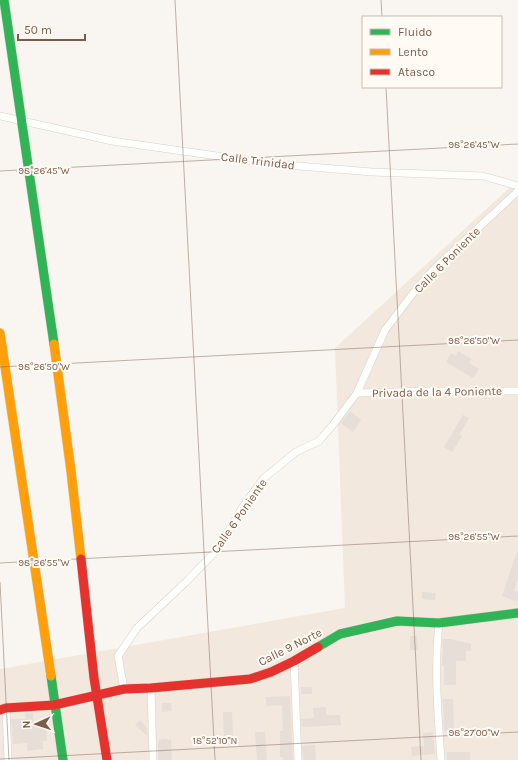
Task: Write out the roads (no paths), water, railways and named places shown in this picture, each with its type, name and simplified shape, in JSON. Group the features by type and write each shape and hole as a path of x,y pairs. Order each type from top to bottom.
{"main road":[{"path":"4,0 20,120 73,480 96,696 107,760"},
{"path":"0,333 63,760"},
{"name":"Calle 9 Norte","path":"3,709 54,705 124,689 250,679 271,672 294,661 340,634 367,627 397,621 440,623 518,613"}],"street":[{"name":"Calle Trinidad","path":"0,116 112,141 274,164 372,172 483,176 518,186"},
{"name":"Calle 6 Poniente","path":"124,689 118,656 137,628 186,582 217,550 244,505 264,478 296,452 319,441 357,393 385,330 414,292 435,268 518,191"},
{"name":"Privada de la 4 Poniente","path":"357,393 433,390 518,391"},
{"path":"440,623 437,643 437,679 441,760"},
{"path":"294,661 298,760"},
{"path":"151,688 153,760"},
{"path":"3,709 8,760"}]}
